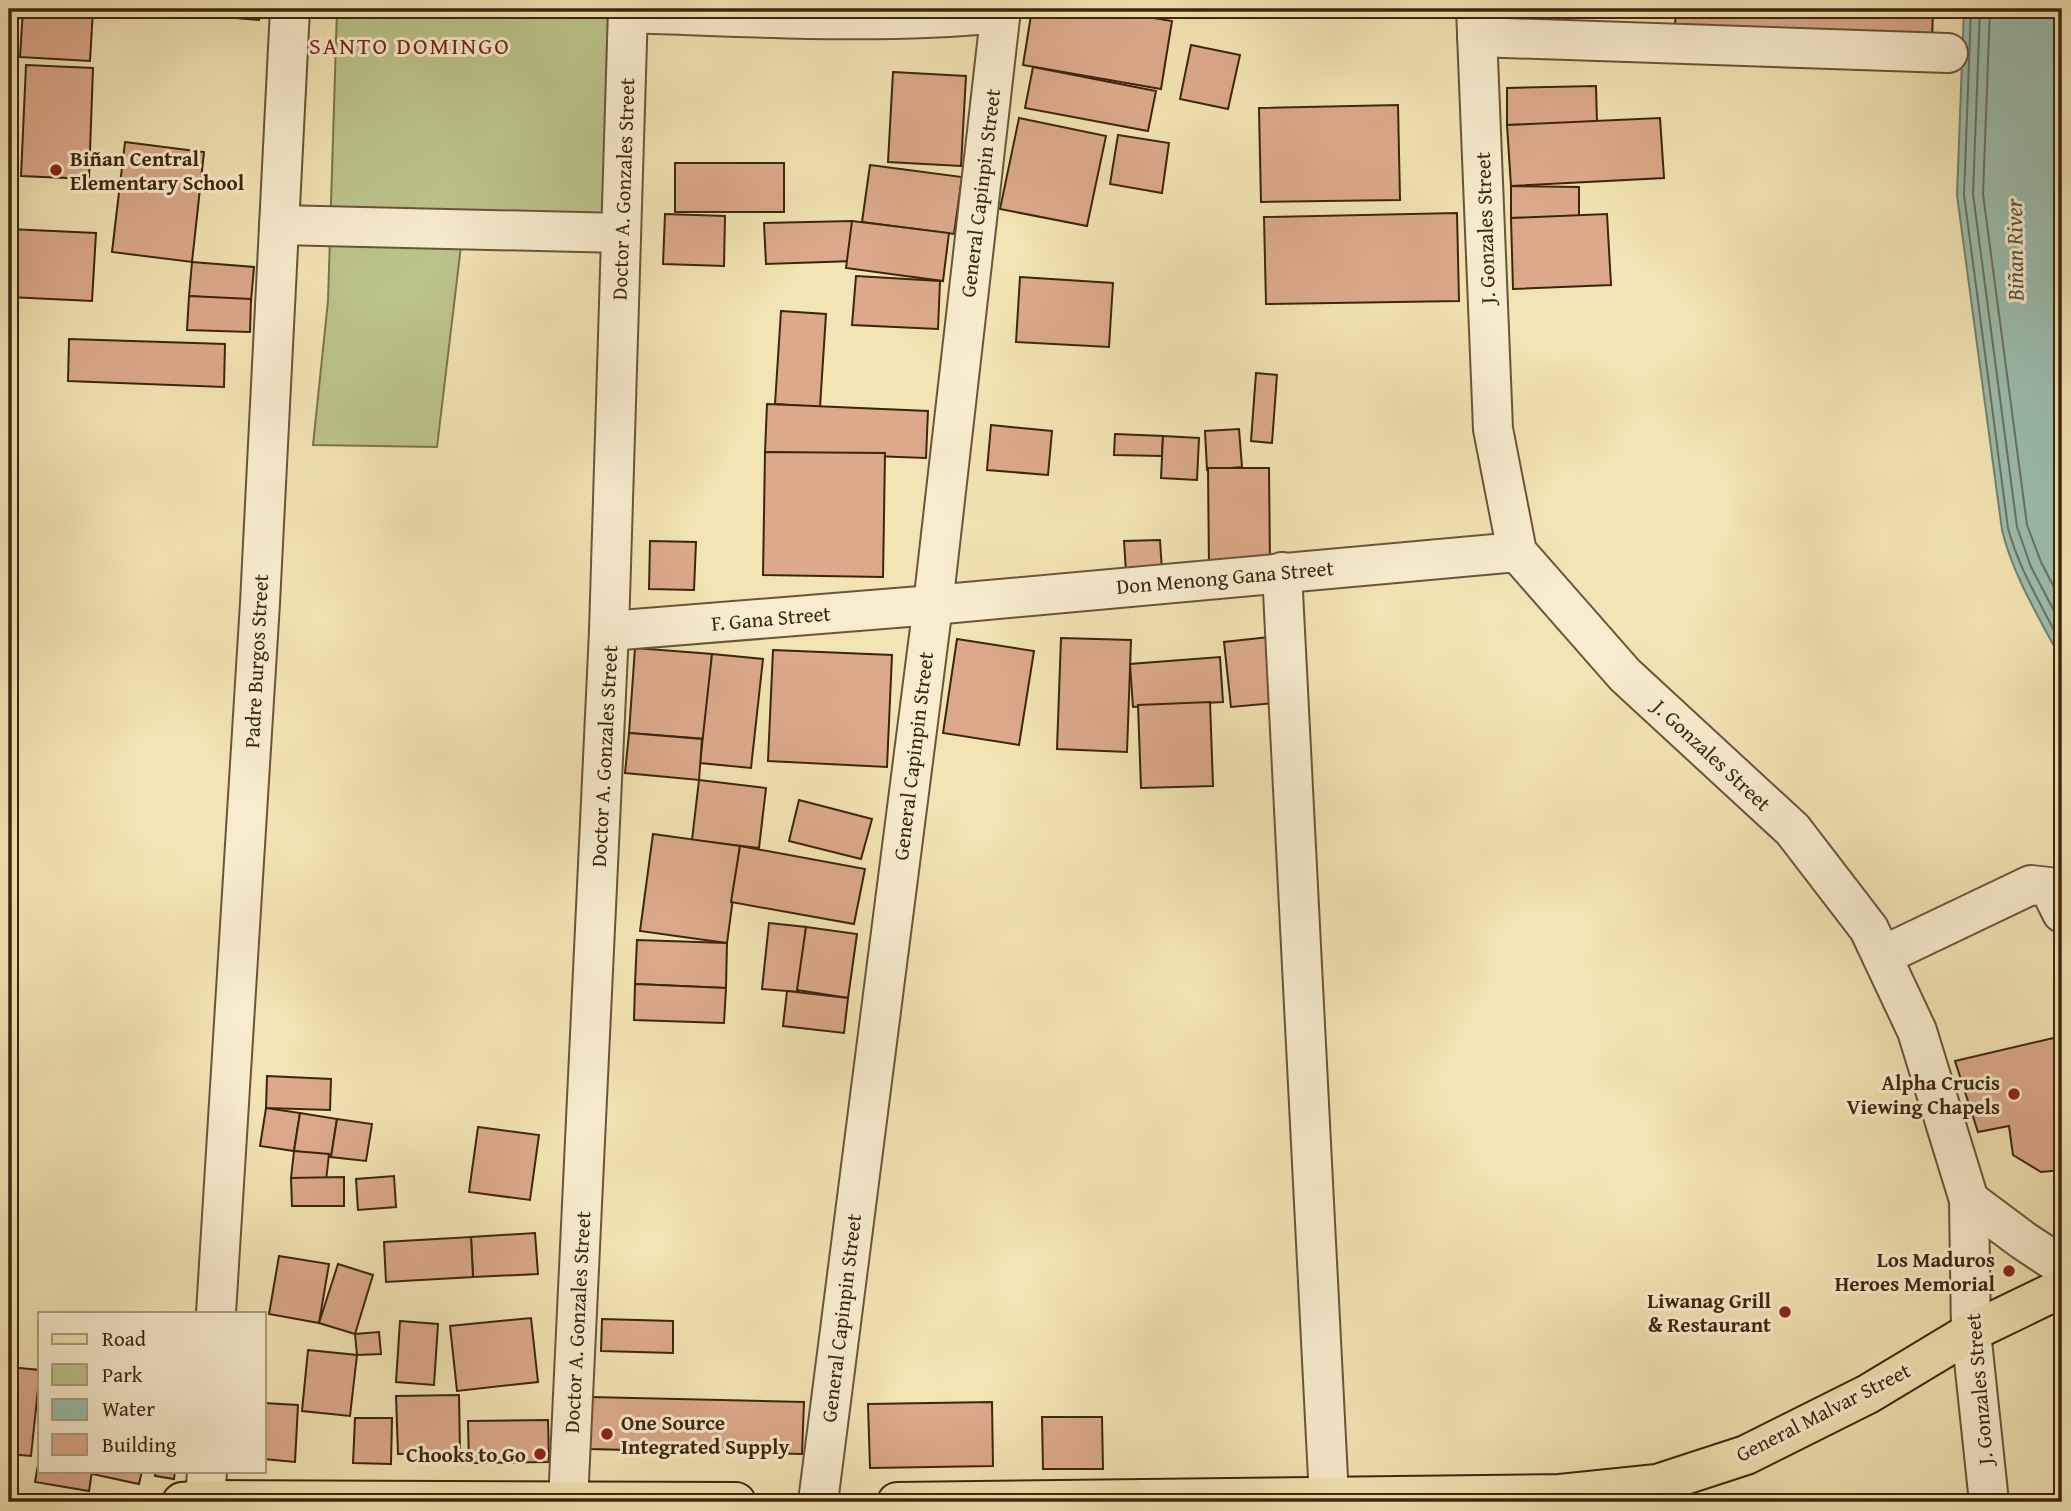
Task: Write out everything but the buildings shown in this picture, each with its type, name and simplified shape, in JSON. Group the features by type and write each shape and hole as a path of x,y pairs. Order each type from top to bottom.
{"main road":[{"name":"General Malvar Street","path":"897,1502 1410,1499 1560,1494 1657,1484 1746,1455 1868,1394 1971,1332 2062,1288"},
{"path":"200,1494 736,1502"}],"street":[{"name":"Padre Burgos Street","path":"216,1312 260,603 290,9"},
{"path":"628,11 817,19 969,16 1001,11"},
{"name":"Doctor A. Gonzales Street","path":"568,1501 610,631 628,11"},
{"name":"General Capinpin Street","path":"818,1502 933,604 1001,11"},
{"path":"1477,23 1948,53"},
{"name":"J. Gonzales Street","path":"1477,23 1493,429 1517,552 1626,675 1793,830 1869,929 1917,1031 1969,1200 1971,1332 1989,1502"},
{"path":"279,225 621,233"},
{"name":"Don Menong Gana Street","path":"933,604 1517,552"},
{"path":"1282,572 1329,1498"},
{"name":"F. Gana Street","path":"610,631 933,604"},
{"path":"1882,956 2031,885 2049,887 2062,913"},
{"path":"1969,1200 2062,1266"}],"green space":[{"path":"337,9 615,9 601,246 461,246 437,447 313,445 328,301"}],"water":[{"name":"Biñan River","path":"1964,9 2062,9 2062,661 2020,581 2002,530 1957,195"}],"place":[{"name":"Biñan Central Elementary School","path":"56,170"},
{"name":"Alpha Crucis Viewing Chapels","path":"2014,1094"},
{"name":"Los Maduros Heroes Memorial","path":"2009,1271"},
{"name":"Liwanag Grill & Restaurant","path":"1785,1312"},
{"name":"One Source Integrated Supply","path":"607,1434"},
{"name":"Chooks to Go","path":"540,1454"}],"district":[{"name":"SANTO DOMINGO","path":"410,45"}]}
